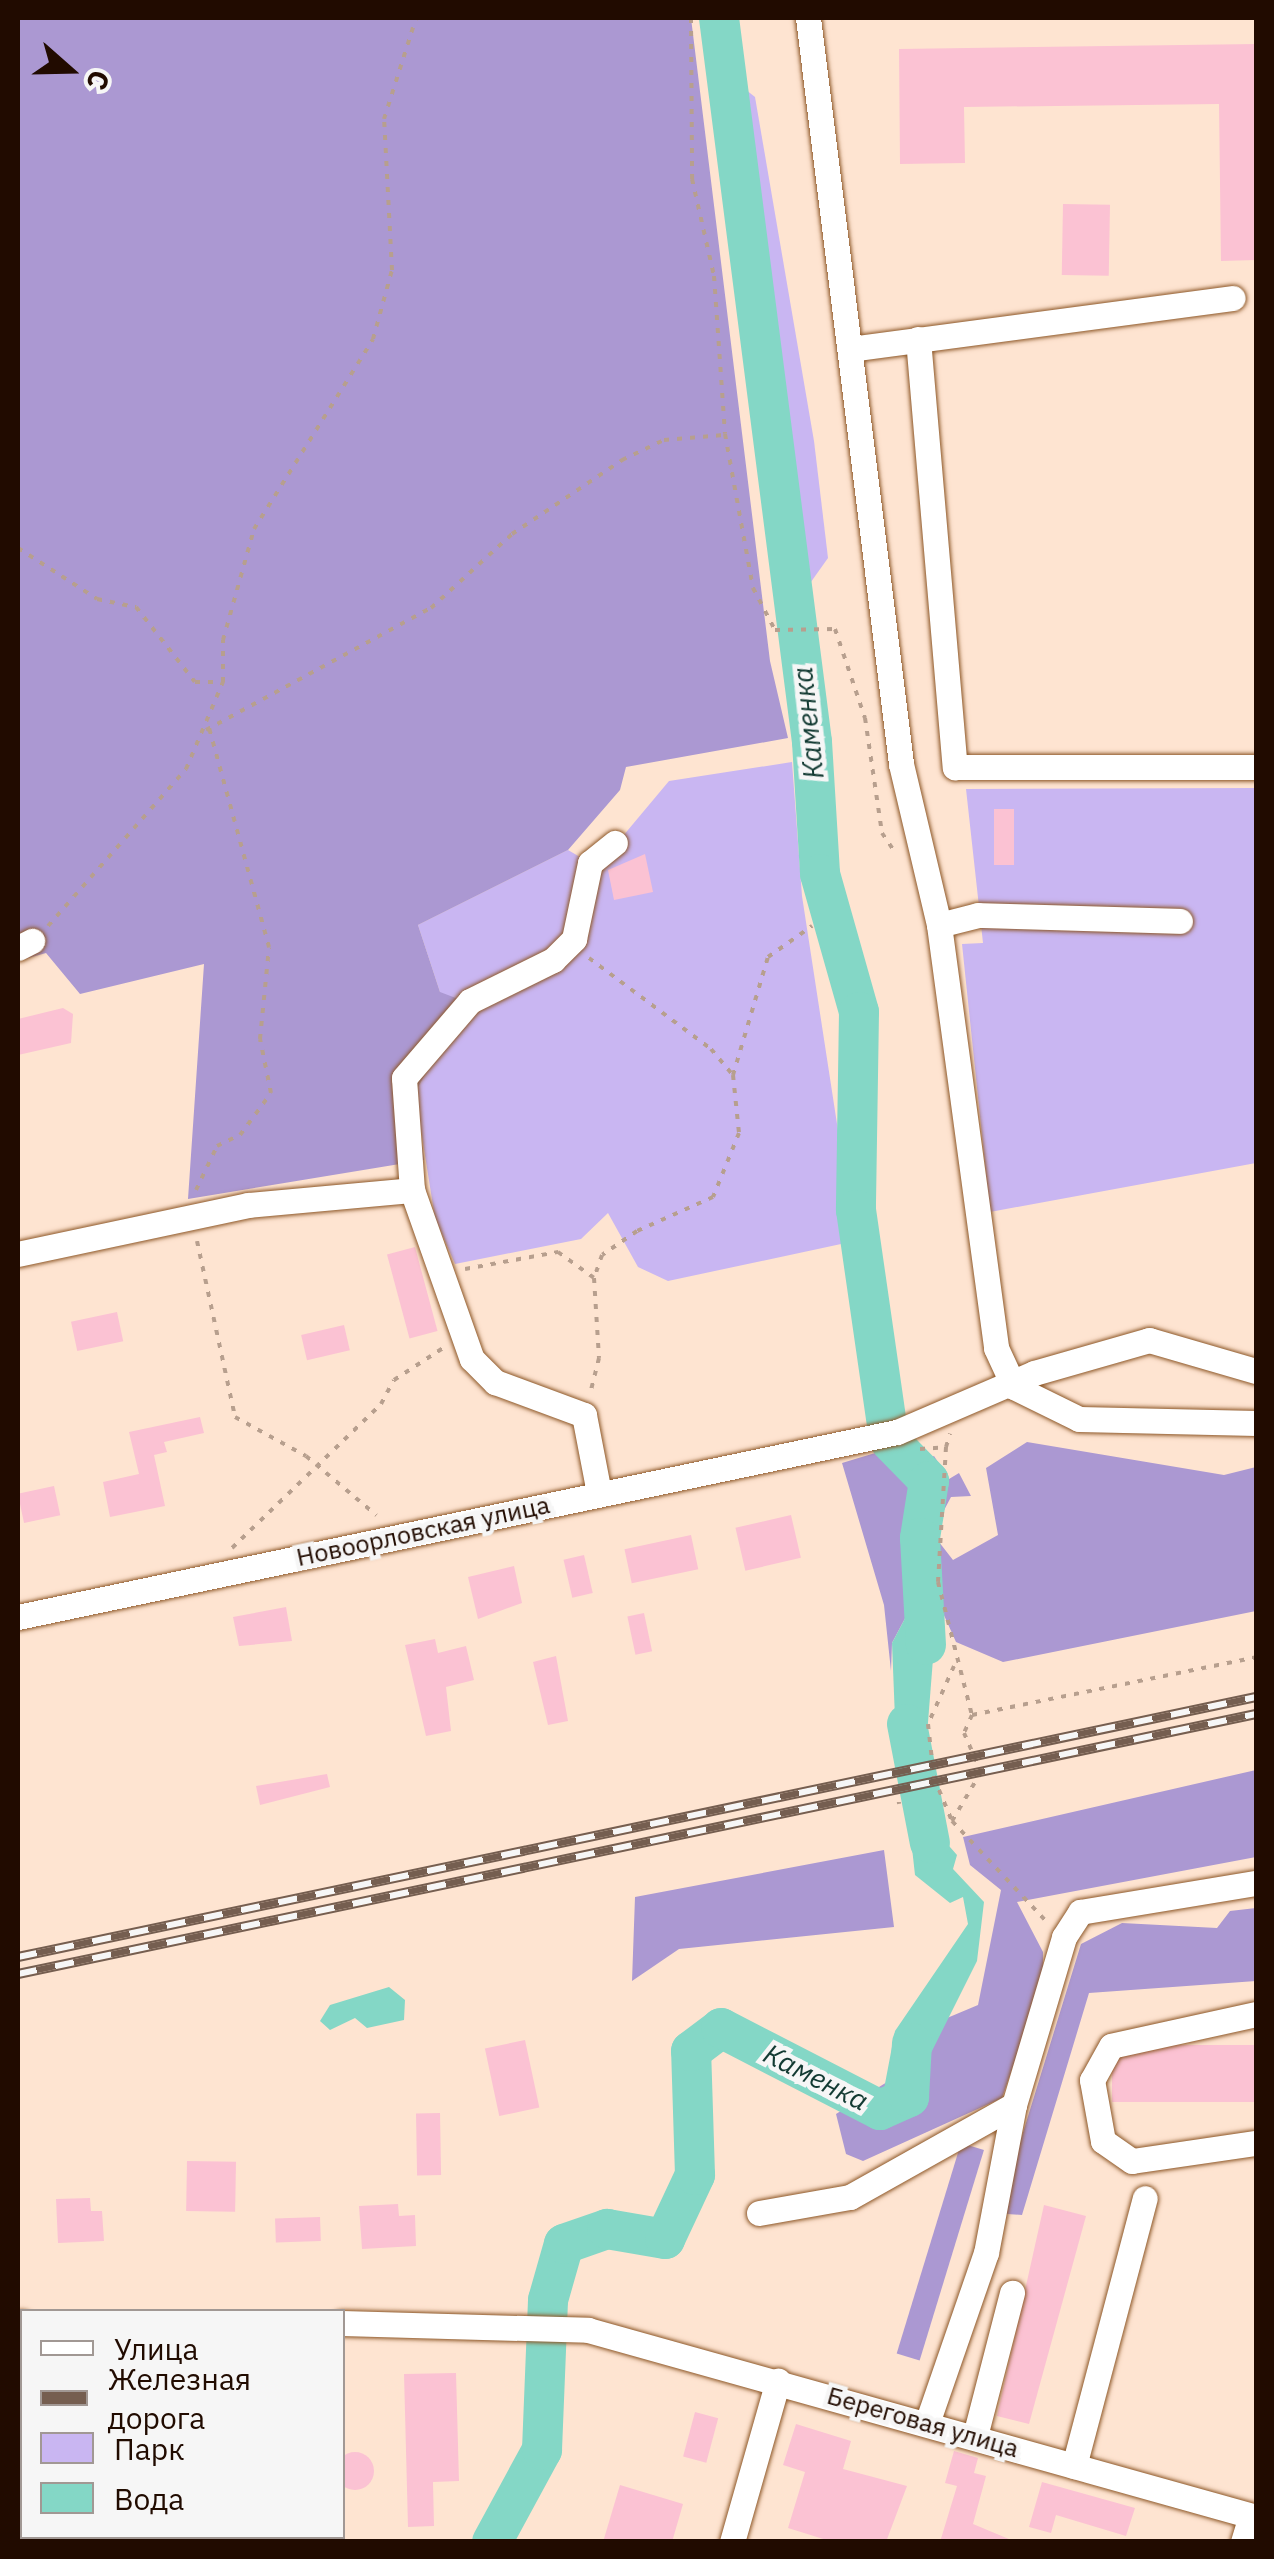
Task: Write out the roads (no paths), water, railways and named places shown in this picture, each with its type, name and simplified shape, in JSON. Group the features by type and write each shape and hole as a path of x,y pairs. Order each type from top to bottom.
{"street":[{"path":"808,18 901,764 940,925 986,1309 1014,1386 1079,1419 1256,1422"},
{"path":"850,350 1233,298"},
{"path":"918,339 955,767 1256,767"},
{"path":"599,1493 584,1415 495,1382 472,1359 446,1272 412,1190 404,1078 470,1001 553,960 574,939 590,863 615,843"},
{"path":"940,925 978,915 1180,921"},
{"path":"18,1254 186,1217 412,1190"},
{"name":"Новоорловская улица","path":"18,1617 924,1424 1014,1386 1149,1340 1256,1372"},
{"path":"927,2422 986,2253 1014,2105 1064,1937 1080,1912 1256,1883"},
{"path":"1256,2014 1112,2046 1092,2080 1104,2141 1132,2161 1256,2144"},
{"path":"759,2213 850,2197 1014,2105"},
{"path":"1074,2466 1145,2198"},
{"path":"974,2436 1012,2293"},
{"name":"Береговая улица","path":"345,2322 588,2330 1254,2516"},
{"path":"732,2542 778,2380"},
{"path":"1243,2542 1254,2516"}],"water":[{"path":"921,1588 937,1608 924,1773 912,1778 896,1744 892,1643"},
{"path":"928,1791 935,1830 957,1855 953,1869 984,1902 977,1961 909,2097 880,2110 895,2031 968,1924 963,1897 950,1903 915,1875 907,1803 909,1792"},
{"path":"389,1987 405,2000 404,2020 367,2028 355,2018 330,2030 320,2021 330,2005"}],"waterway":[{"name":"Каменка","path":"719,18 812,742 820,874 859,1012 856,1210 887,1426"},
{"name":"Каменка","path":"890,1441 929,1481 920,1538 926,1645"},
{"name":"Каменка","path":"907,1724 930,1843"},
{"name":"Каменка","path":"492,2542 542,2450 548,2300 564,2244 607,2229 665,2239 695,2175 691,2051 721,2028 880,2110 909,2097 912,2043"}],"railway":[{"path":"18,1957 1256,1697"},
{"path":"18,1974 1256,1714"}]}
